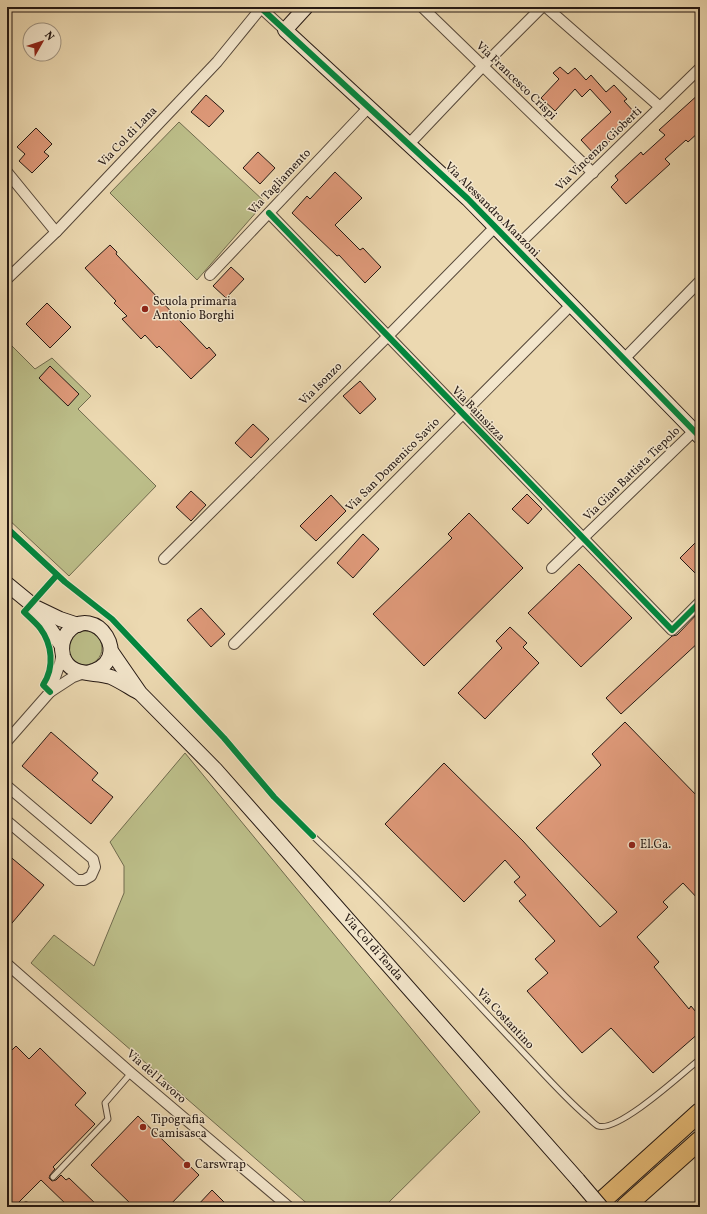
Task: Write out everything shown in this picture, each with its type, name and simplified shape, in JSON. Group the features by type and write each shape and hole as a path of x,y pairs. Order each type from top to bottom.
{"highway":[{"path":"595,1207 700,1112"},
{"path":"625,1207 700,1140"}],"main road":[{"path":"285,30 306,7"},
{"name":"Via Alessandro Manzoni","path":"285,30 468,199 697,434"},
{"name":"Via Col di Tenda","path":"7,584 35,607 60,620 78,625 94,625 107,635 111,651 140,693 215,769 601,1207"},
{"name":"Via Col di Tenda","path":"35,607 62,649 64,660 69,666 76,671 109,677 140,693"},
{"path":"62,649 64,637 70,630 78,625"},
{"path":"85,673 96,671 103,667 111,651"}],"street":[{"name":"Via Francesco Crispi","path":"422,7 593,173"},
{"path":"409,144 483,66 542,7"},
{"path":"546,7 660,107"},
{"name":"Via Alessandro Manzoni","path":"261,8 285,30"},
{"name":"Via Col di Lana","path":"7,279 56,232 217,62 261,8"},
{"name":"Via Vincenzo Gioberti","path":"515,248 700,68"},
{"name":"Via Tagliamento","path":"210,275 369,107"},
{"path":"7,172 56,232"},
{"name":"Via Bainsizza","path":"269,213 672,630 700,602"},
{"name":"Via Isonzo","path":"164,559 495,227"},
{"path":"624,359 700,281"},
{"name":"Via San Domenico Savio","path":"234,644 571,305"},
{"name":"Via Gian Battista Tiepolo","path":"552,568 697,434"},
{"path":"50,692 60,663 62,649"},
{"path":"7,742 50,692 74,677 85,673"},
{"path":"7,786 93,859 95,867 91,876 84,880 77,880 7,821"},
{"name":"Via del Lavoro","path":"7,964 131,1073 289,1207"}],"lane":[{"name":"Via Costantino","path":"313,836 392,913 534,1064 598,1126 606,1126 633,1113 700,1059"},
{"path":"53,1177 108,1119 105,1103 131,1073"}],"green space":[{"path":"179,122 265,202 197,280 110,193"},
{"path":"7,341 35,369 52,358 91,396 78,409 156,486 69,576 7,518"},
{"path":"85,631 97,636 102,648 97,660 85,665 73,660 68,648 73,636"},
{"path":"185,753 480,1112 384,1207 311,1207 31,963 54,935 94,966 124,893 124,866 110,842"}],"building":[{"path":"560,67 568,74 575,68 586,80 591,75 606,92 614,85 627,99 624,101 636,114 608,139 610,141 595,155 581,140 611,112 590,89 582,97 575,89 555,111 541,98 559,79 553,73"},
{"path":"700,93 700,131 688,142 686,140 665,159 670,164 626,204 611,187 618,180 615,176 641,152 643,155 665,135 659,130"},
{"path":"206,95 224,111 209,127 191,112"},
{"path":"36,128 52,144 44,152 49,156 32,173 19,161 25,154 17,147"},
{"path":"258,152 275,168 260,184 243,168"},
{"path":"335,172 362,198 335,225 360,250 363,248 381,267 365,283 339,255 337,256 292,213 307,196 310,199"},
{"name":"Scuola primaria Antonio Borghi","path":"110,245 117,252 116,254 207,349 209,347 216,355 191,379 159,346 157,348 145,335 141,339 122,319 127,316 114,303 116,301 85,268"},
{"path":"231,267 244,279 226,298 213,286"},
{"path":"47,303 71,327 50,348 26,324"},
{"path":"50,366 79,394 68,406 39,378"},
{"path":"360,381 376,399 360,414 343,396"},
{"path":"253,424 269,439 251,458 235,443"},
{"path":"191,491 206,505 191,521 176,507"},
{"path":"527,494 542,509 528,524 512,509"},
{"path":"331,495 346,511 316,541 300,526"},
{"path":"469,513 523,568 424,666 373,614 452,538 448,534"},
{"path":"363,534 379,549 353,578 337,563"},
{"path":"700,538 700,578 680,558"},
{"path":"579,564 632,618 581,667 528,613"},
{"path":"201,608 225,634 211,647 187,620"},
{"path":"700,611 700,641 621,714 606,698 672,636 677,635"},
{"path":"510,627 527,643 523,647 539,663 485,719 458,693 502,648 496,641"},
{"path":"625,722 700,799 700,901 683,883 663,902 668,907 637,937 659,962 654,967 689,1009 691,1006 700,1017 700,1032 653,1073 611,1028 582,1053 527,991 548,973 535,959 555,941 519,901 526,895 514,882 520,877 505,860 464,902 385,824 444,763 523,841 600,927 617,912 536,828 601,765 592,754"},
{"path":"51,732 98,773 92,780 113,797 91,824 22,766"},
{"path":"7,854 44,885 7,929"},
{"path":"16,1046 29,1059 40,1048 86,1093 75,1105 95,1124 53,1167 55,1169 49,1178 52,1181 56,1180 61,1175 66,1180 69,1178 99,1207 69,1207 41,1180 14,1207 7,1207 7,1055"},
{"path":"138,1116 199,1175 168,1207 134,1207 91,1165"},
{"path":"212,1190 229,1207 196,1207"}],"cycle path":[{"path":"260,7 468,199 700,437"},
{"path":"269,213 672,630 700,602"},
{"path":"7,528 65,582 112,619 224,738 274,797 313,836"},
{"path":"50,692 43,685 47,678 50,663 47,641 40,628 24,612 57,575"}],"place":[{"name":"Scuola primaria Antonio Borghi","path":"145,309"},
{"name":"El.Ga.","path":"632,845"},
{"name":"Tipografia Camisasca","path":"143,1127"},
{"name":"Carswrap","path":"187,1165"}]}
